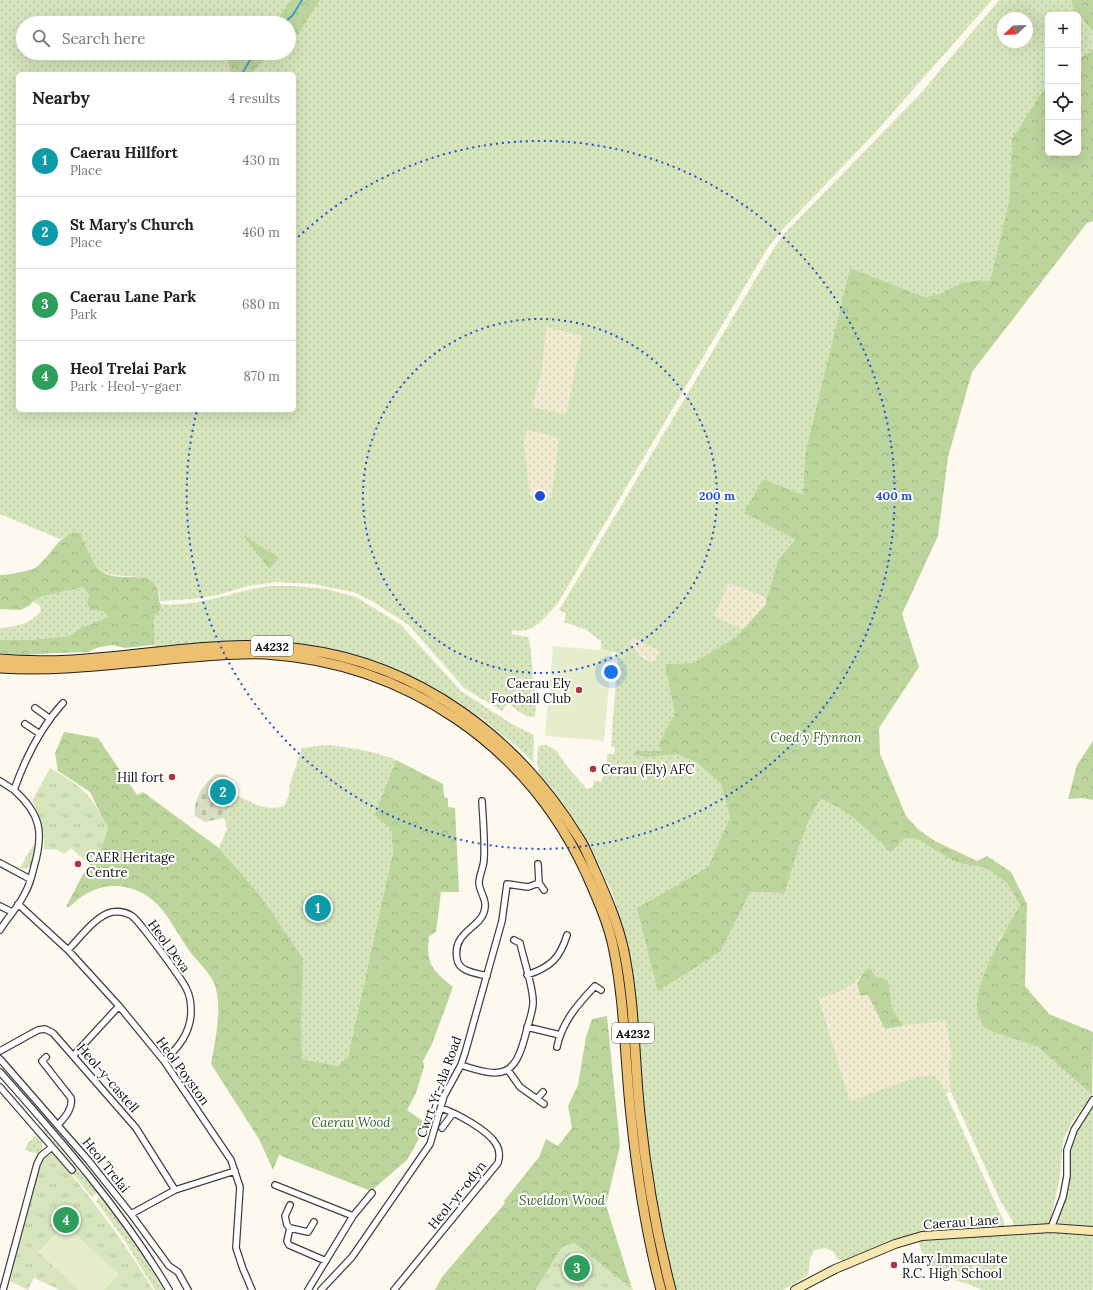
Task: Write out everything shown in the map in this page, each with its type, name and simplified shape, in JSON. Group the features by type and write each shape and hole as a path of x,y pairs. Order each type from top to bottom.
{"main road":[{"name":"A4232","path":"0,659 22,661 58,660 176,649 263,645 323,653 358,661 386,671 438,696 491,733 513,759 572,844 597,897 614,948 621,996 631,1115 642,1198 661,1290"},
{"name":"A4232","path":"0,668 60,669 224,655 263,654 302,658 358,671 391,683 435,704 513,759 548,792 580,840 606,895 622,946 629,994 640,1114 650,1196 670,1290"}],"street":[{"path":"14,790 29,754 49,718 63,703"},
{"path":"35,708 49,718"},
{"path":"25,724 40,734"},
{"path":"0,781 14,790 31,808 35,815 40,836 39,850 26,891 0,930"},
{"path":"482,801 484,858 479,882 486,904 481,919 468,929 461,938 457,958 460,967 465,970 487,976"},
{"path":"482,819 489,819"},
{"path":"0,863 30,879"},
{"path":"538,864 539,882 544,890"},
{"name":"Cwrt-Yr-Ala Road","path":"321,1290 352,1257 430,1144 444,1096 461,1065 502,921 507,884 528,887 539,882"},
{"name":"Heol Poyston","path":"18,904 68,950 119,1006 164,1061 211,1128 231,1160 240,1187 236,1248 252,1290"},
{"path":"0,906 12,912"},
{"name":"Heol Deva","path":"68,950 104,915 118,912 125,913 138,921 187,989 190,1001 191,1012 186,1034 173,1052 164,1061"},
{"path":"527,975 551,963 561,952 566,934"},
{"path":"461,1065 479,1072 493,1073 508,1070 521,1054 534,1001 520,944 514,940"},
{"path":"557,942 564,944"},
{"path":"557,1047 560,1035 571,1014 595,986 601,990"},
{"path":"73,1056 119,1006"},
{"path":"528,1027 560,1035"},
{"name":"Heol-y-castell","path":"0,1051 38,1030 45,1029 54,1033 136,1128 175,1190"},
{"path":"46,1057 42,1061 71,1098 72,1103 70,1110 58,1125"},
{"name":"Heol Trelai","path":"0,1059 58,1125 131,1214 169,1266 178,1272 188,1290"},
{"path":"508,1070 520,1087 544,1104"},
{"name":"Heol Trelai","path":"0,1072 103,1192 141,1244 169,1290"},
{"path":"0,1087 72,1170"},
{"path":"537,1099 543,1092"},
{"path":"11,1100 19,1093"},
{"path":"1051,1228 1063,1197 1066,1176 1067,1150 1074,1130 1093,1100"},
{"name":"Heol-yr-odyn","path":"394,1290 498,1163 499,1149 491,1137 453,1113 441,1108"},
{"name":"Cwrt-Yr-Ala Road","path":"442,1128 453,1113"},
{"path":"3,1290 37,1164 42,1156 52,1146"},
{"path":"131,1214 175,1190 235,1171"},
{"path":"275,1185 286,1187 353,1216"},
{"path":"308,1290 353,1216 372,1193"},
{"path":"290,1205 285,1216 285,1220 290,1228 308,1232 314,1222"},
{"path":"290,1228 286,1238 287,1243 326,1261"},
{"name":"Caerau Lane","path":"795,1290 835,1269 895,1244 922,1236 1051,1228 1093,1231"}],"shaded area":[{"path":"546,327 582,336 566,414 532,407 542,371"},
{"path":"527,430 559,438 551,498 530,494 524,442"},
{"path":"729,582 767,598 765,605 743,629 714,616"},
{"path":"633,637 660,651 654,662 637,653 630,643"},
{"path":"859,978 857,983 860,996 868,994 885,1029 946,1020 952,1058 948,1061 951,1092 946,1094 942,1085 916,1077 850,1101 819,999 849,988"}],"green space":[{"path":"0,0 291,0 279,16 16,16 16,60 228,60 231,72 16,72 16,412 296,412 296,72 254,72 263,60 296,60 296,36 320,0 992,0 873,135 782,230 767,249 558,603 544,619 533,627 527,630 513,630 511,634 528,637 530,644 536,708 535,717 524,715 508,703 502,711 464,688 410,626 372,601 353,592 313,584 277,582 248,586 218,595 193,599 160,601 159,592 156,585 150,580 118,576 102,571 95,564 89,554 81,533 72,532 60,539 0,514","holes":["546,327 582,336 566,414 532,407 542,371","527,430 559,438 551,498 530,495 524,442"]},
{"path":"291,0 320,0 296,36 296,16 279,16"},
{"path":"999,0 1071,0 1073,8 1076,12 1045,12 1045,89 1039,96 1012,139 1009,201 990,281 977,280 961,283 940,294 925,297 850,268 805,454 803,496 745,513 795,538 778,560 767,598 729,583 714,616 743,629 736,637 693,663 665,664 676,713 658,745 663,752 635,751 649,757 677,753 696,762 721,784 730,817 708,867 637,908 721,951 750,892 785,893 804,832 814,809 821,799 850,815 889,853 904,839 915,838 957,863 986,868 1007,883 1020,905 999,940 996,1033 1038,1047 1092,1095 1072,1122 1063,1140 1060,1177 1050,1222 1046,1225 1016,1227 1001,1202 951,1092 948,1061 952,1058 946,1021 903,1026 892,1007 888,980 875,976 870,968 866,969 851,986 840,992 819,999 850,1101 916,1077 934,1075 942,1085 1005,1224 1004,1227 961,1228 918,1233 845,1261 837,1259 834,1252 825,1248 815,1250 810,1258 807,1276 783,1290 674,1290 659,1223 646,1139 625,939 613,894 590,845 562,801 538,772 538,747 541,745 546,745 556,750 565,764 587,789 593,787 594,780 601,782 607,766 607,754 614,754 615,747 611,747 618,653 601,649 601,641 585,629 564,622 566,613 558,610 774,248 785,233 921,93","holes":["633,638 660,651 654,662 646,660 637,653 630,643"]},
{"path":"1071,0 1093,0 1093,31 1081,17 1081,12 1076,12 1073,8"},
{"path":"1081,17 1093,31 1093,50 1081,57"},
{"name":"Coed y Ffynnon","path":"1093,50 1093,221 1087,223 972,372 948,457 938,536 902,614 919,667 879,728 880,754 906,816 919,830 935,841 977,861 987,856 1011,872 1027,904 1025,986 1049,1014 1093,1032 1092,1095 1038,1047 996,1033 983,1026 979,1017 977,1008 978,996 986,969 992,955 1020,905 1007,883 986,868 957,863 915,838 904,839 890,853 867,829 841,809 821,799 809,819 785,893 750,892 721,951 658,991 637,908 708,867 730,817 721,784 696,762 677,754 649,757 634,755 635,751 662,751 658,745 675,713 665,664 693,663 736,637 765,605 778,560 795,539 744,513 763,479 803,495 805,454 850,268 925,297 940,294 961,283 978,280 990,281 1009,201 1012,139 1039,96 1045,89 1045,156 1081,156 1081,57"},
{"path":"228,60 264,60 254,72 231,72"},
{"path":"72,532 81,533 92,559 101,571 118,577 145,578 152,582 157,588 161,608 154,618 153,645 125,648 112,645 96,648 89,652 25,655 0,653 0,640 30,640 69,636 80,628 109,617 103,611 90,610 87,603 89,595 83,587 36,598 30,605 21,610 0,609 0,575 21,572 36,567 62,539"},
{"path":"242,534 279,558 269,569"},
{"path":"269,586 295,586 326,589 356,597 400,624 461,691 512,724 534,735 533,762 505,737 475,714 443,693 409,676 373,662 337,651 299,644 262,641 221,642 153,648 154,617 161,607 160,604 188,604"},
{"path":"83,587 89,595 87,603 103,611 109,617 80,628 69,636 30,640 0,640 0,628 12,627 28,622 41,611 40,606 33,601 36,598"},
{"name":"Caerau Ely Football Club","path":"553,646 612,651 604,741 545,736"},
{"name":"Caerau Wood","path":"64,732 98,738 137,795 143,792 219,848 259,894 303,959 301,1018 302,1059 337,1066 348,1057 393,852 391,829 375,815 396,760 443,784 444,797 448,798 448,807 455,808 459,892 441,892 436,932 429,936 428,953 429,960 435,970 453,987 432,1044 423,1061 424,1067 416,1093 407,1110 427,1124 407,1160 371,1191 279,1155 273,1170 259,1139 211,1064 217,1029 218,1011 217,994 214,982 191,953 158,905 150,898 133,889 114,886 95,890 86,894 69,907 66,907 82,876 102,846 108,829 90,792 58,771 55,753"},
{"path":"1093,741 1093,800 1082,798 1068,799 1077,765"},
{"path":"326,745 362,750 396,760 390,775 393,852 348,1057 337,1066 302,1059 301,1019 259,894 219,848 227,829 224,818 231,806 233,793 252,803 264,807 277,808 284,806 289,795 290,784 302,748"},
{"path":"50,768 71,781 85,793 97,808 108,829 102,846 89,864 71,848 64,854 58,850 44,849 42,824 32,801"},
{"path":"216,774 225,775 231,778 234,783 233,797 224,818 205,822 195,816 197,798 203,787"},
{"path":"35,844 31,866 26,869 20,868 30,850"},
{"path":"870,968 875,976 888,980 892,1007 903,1026 885,1029 868,995 860,996 857,983 866,969"},
{"name":"Sweldon Wood","path":"607,1016 620,1146 606,1205 631,1285 623,1282 574,1243 562,1247 536,1290 435,1290 442,1277 505,1203 504,1201 539,1157 546,1139 558,1146 572,1128 568,1106 578,1085 586,1037 592,1019"},
{"path":"1093,1099 1093,1227 1059,1224 1056,1219 1068,1142"},
{"path":"44,1129 96,1191 100,1191 92,1197 72,1173 75,1170 41,1131"},
{"path":"37,1135 42,1141 42,1151 38,1154 25,1150 28,1143"},
{"path":"54,1154 94,1203 153,1290 60,1290 34,1278 28,1290 10,1281 41,1161 46,1155"},
{"path":"102,1195 139,1249 164,1290 155,1290 123,1238 96,1201"},
{"path":"65,1224 119,1275 104,1290 78,1290 38,1252"},
{"path":"1063,1232 1093,1235 1093,1290 983,1290 965,1283 935,1275 927,1265 918,1241 957,1236"},
{"path":"574,1243 623,1282 631,1285 633,1290 536,1290 562,1247"}],"waterway":[{"path":"292,16 302,0"},
{"path":"243,72 250,60"}],"place":[{"name":"Caerau Ely Football Club","path":"579,690"},
{"name":"Cerau (Ely) AFC","path":"593,769"},
{"name":"Hill fort","path":"172,777"},
{"name":"St Mary's Church","path":"223,792"},
{"name":"CAER Heritage Centre","path":"78,864"},
{"name":"Caerau Hillfort","path":"318,908"},
{"name":"Heol Trelai Park","path":"66,1220"},
{"name":"Mary Immaculate R.C. High School","path":"894,1265"},
{"name":"Caerau Lane Park","path":"577,1268"}]}
